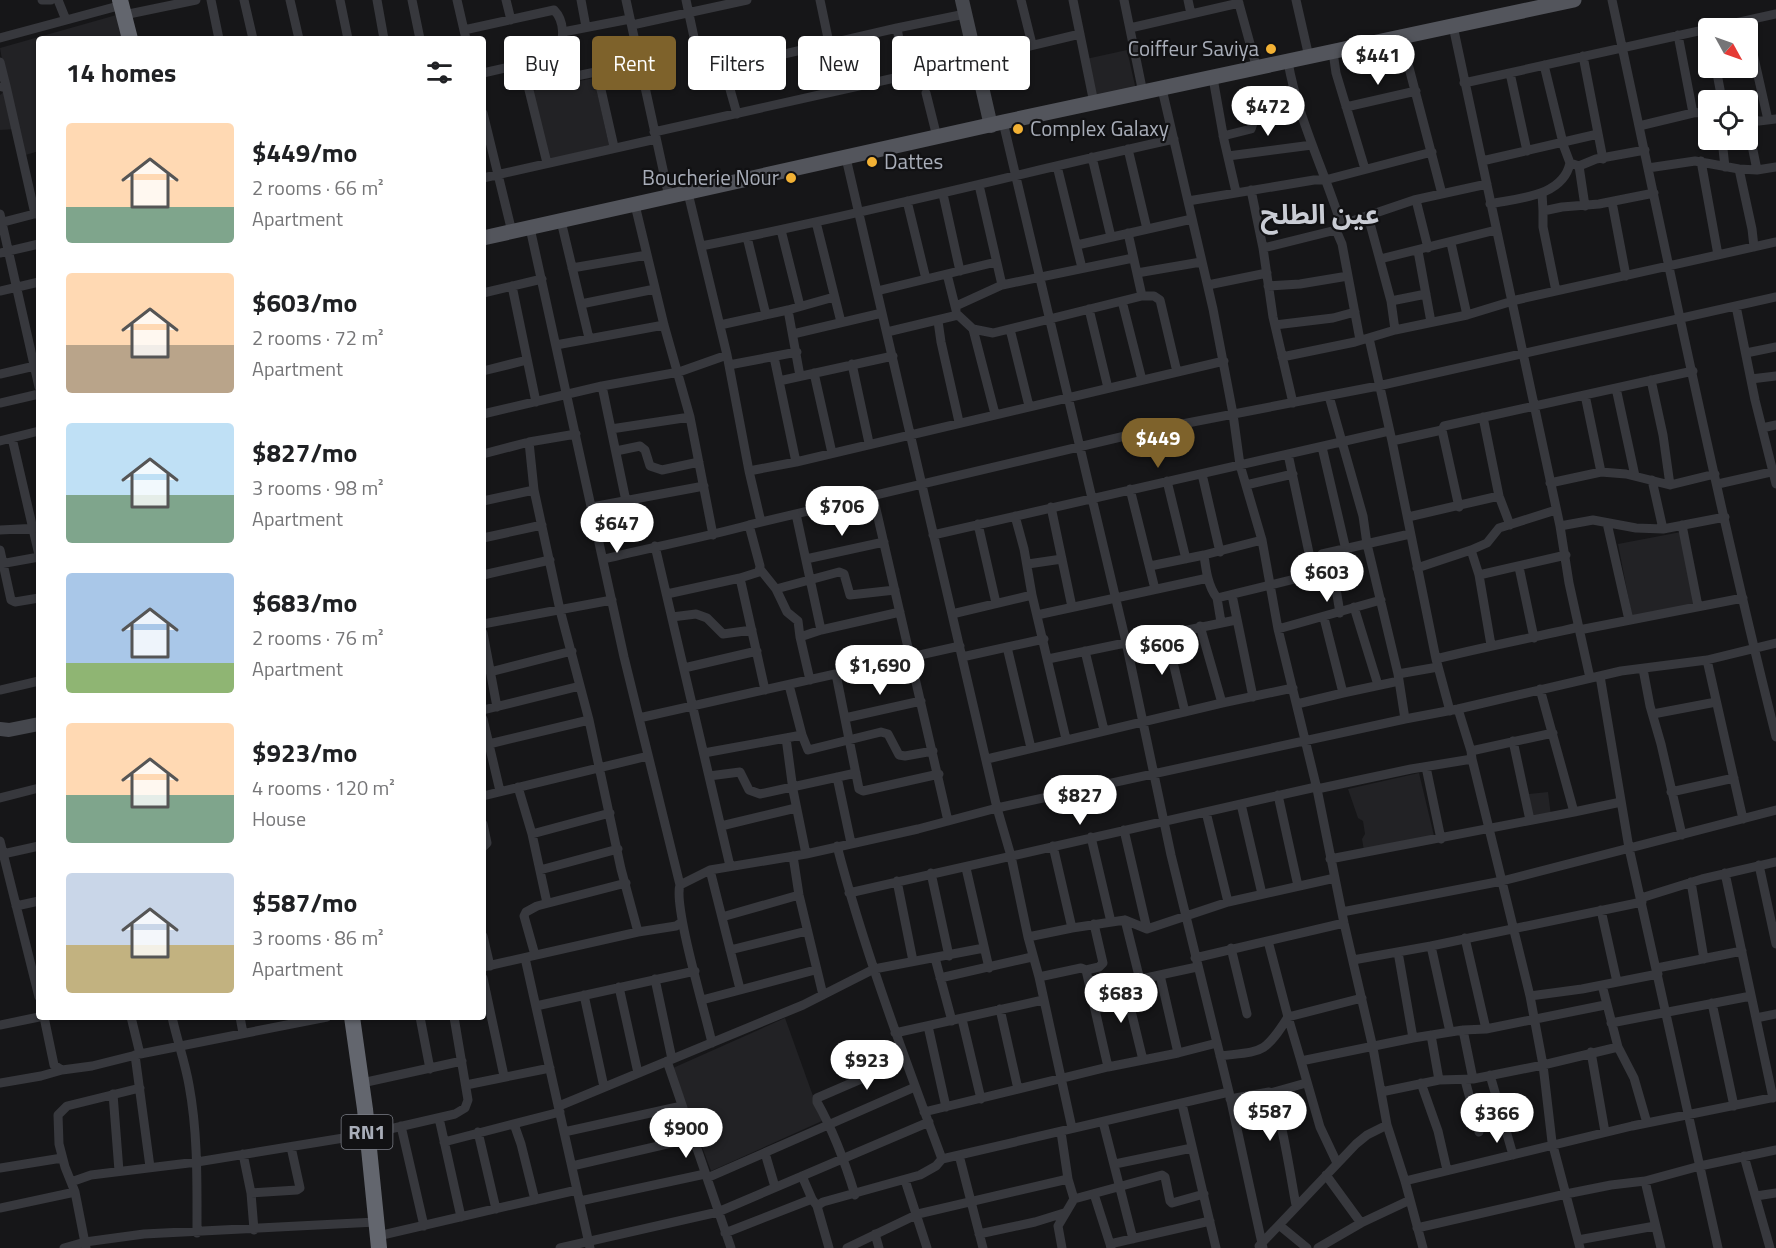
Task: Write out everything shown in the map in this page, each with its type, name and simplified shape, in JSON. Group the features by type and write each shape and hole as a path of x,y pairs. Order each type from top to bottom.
{"highway":[{"path":"122,7 129,36"},
{"name":"RN1","path":"352,1020 368,1134 377,1235"}],"main road":[{"path":"486,237 1565,1"}],"street":[{"path":"42,0 51,0"},
{"path":"58,0 66,20"},
{"path":"0,38 122,7 196,0"},
{"path":"211,0 218,36"},
{"path":"244,0 252,36"},
{"path":"290,0 298,36"},
{"path":"340,0 347,36"},
{"path":"377,0 383,36"},
{"path":"412,0 419,36"},
{"path":"457,0 465,34 554,10 560,16 562,36"},
{"path":"506,0 511,20"},
{"path":"544,0 546,12"},
{"path":"581,0 586,27"},
{"path":"626,0 634,36"},
{"path":"686,0 694,36"},
{"path":"563,32 689,13 747,0"},
{"path":"820,0 828,36"},
{"path":"962,0 970,36"},
{"path":"1021,0 1032,44 1080,34"},
{"path":"1072,0 1094,103"},
{"path":"1125,0 1143,93"},
{"path":"1188,0 1191,14"},
{"path":"1296,0 1309,57"},
{"path":"1612,0 1669,267 1776,737"},
{"path":"1130,28 1238,1 1257,69"},
{"path":"861,36 965,14"},
{"path":"1758,22 1776,14"},
{"path":"1453,26 1560,526 1569,583 1579,628 1595,677 1622,802 1629,848 1718,1248"},
{"path":"486,177 614,147 737,114 899,77 904,67 897,28"},
{"path":"1464,83 1698,31"},
{"path":"1678,34 1694,113"},
{"path":"1401,38 1442,194"},
{"path":"1333,52 1336,73 1365,169"},
{"path":"1583,56 1603,159"},
{"path":"0,62 3,87 36,209"},
{"path":"1288,62 1339,229 1355,312 1391,436 1437,663 1472,755 1490,828 1530,996 1543,1065 1553,1144 1579,1244 1654,1226"},
{"path":"1544,65 1563,142 1575,164 1585,206"},
{"path":"486,73 504,69"},
{"path":"1758,70 1772,120"},
{"path":"1510,72 1527,151"},
{"path":"1213,78 1236,192"},
{"path":"1162,89 1224,361 1240,465 1262,540 1278,629 1317,788 1330,859 1373,1048 1387,1125 1423,1248"},
{"path":"529,90 547,163"},
{"path":"601,90 614,147"},
{"path":"645,90 669,197"},
{"path":"730,90 737,114"},
{"path":"986,90 1016,175 1041,276 1067,398 1126,642 1185,918 1220,1056 1261,1246"},
{"path":"1346,107 1416,91"},
{"path":"926,93 937,137"},
{"path":"1223,136 1251,129 1257,111 1264,103 1297,96"},
{"path":"1640,126 1698,113"},
{"path":"486,124 512,232"},
{"path":"1482,161 1598,134"},
{"path":"701,246 943,194 1174,139"},
{"path":"1228,156 1312,145"},
{"path":"1128,149 1147,229"},
{"path":"1490,204 1550,190 1575,164 1644,150"},
{"path":"1723,150 1725,166"},
{"path":"1753,150 1757,170"},
{"path":"1188,201 1325,180 1432,152"},
{"path":"1092,157 1111,237"},
{"path":"846,158 997,808 1011,856 1032,957 1040,977 1043,1000 1072,1128"},
{"path":"1648,168 1695,160 1738,169 1757,170 1776,167"},
{"path":"1701,161 1718,255"},
{"path":"1057,166 1082,268"},
{"path":"1738,169 1754,247"},
{"path":"1263,248 1339,229 1352,221 1416,200 1487,184"},
{"path":"979,185 1002,285"},
{"path":"1251,190 1281,357 1293,403"},
{"path":"688,193 727,355 761,522"},
{"path":"1542,193 1543,227 1556,291"},
{"path":"1543,212 1654,193"},
{"path":"943,194 960,271"},
{"path":"1416,200 1431,322"},
{"path":"908,201 926,279"},
{"path":"1612,202 1626,276"},
{"path":"635,205 663,325 679,372 690,417 713,535"},
{"path":"0,372 36,366 16,286 4,252 1,220 36,213"},
{"path":"1368,216 1391,301 1395,330"},
{"path":"1077,245 1192,219"},
{"path":"561,221 589,338"},
{"path":"816,222 841,322"},
{"path":"530,228 612,600 680,885 682,922 712,1042"},
{"path":"781,230 800,306"},
{"path":"1380,259 1496,230"},
{"path":"1128,233 1142,296"},
{"path":"747,237 766,315"},
{"path":"1451,243 1467,315"},
{"path":"1281,357 1467,315 1556,291 1776,243"},
{"path":"4,252 36,245"},
{"path":"572,268 647,255"},
{"path":"887,332 938,321 1002,285 1133,258"},
{"path":"877,291 996,262"},
{"path":"1137,273 1201,262"},
{"path":"1208,285 1267,273"},
{"path":"947,274 957,311 974,329 990,334 1142,296 1154,296 1160,300 1177,372"},
{"path":"1268,286 1300,284 1348,276"},
{"path":"486,292 542,279"},
{"path":"0,291 36,283"},
{"path":"512,286 536,402"},
{"path":"581,304 655,289"},
{"path":"1391,301 1426,294"},
{"path":"720,325 834,297"},
{"path":"604,559 713,535 1080,446 1378,386 1776,297"},
{"path":"1122,301 1142,380"},
{"path":"1736,306 1762,428 1775,471 1776,484"},
{"path":"1089,309 1108,388"},
{"path":"788,310 800,376"},
{"path":"1275,325 1333,318 1355,312"},
{"path":"793,334 882,313"},
{"path":"938,321 959,422"},
{"path":"556,345 663,325"},
{"path":"974,329 995,414"},
{"path":"1010,329 1029,406"},
{"path":"1746,353 1776,347"},
{"path":"729,365 797,352"},
{"path":"486,413 602,386 679,372 727,355"},
{"path":"779,381 893,356"},
{"path":"774,357 796,462"},
{"path":"486,369 527,360"},
{"path":"749,471 796,462 911,433 1224,361"},
{"path":"852,364 869,443"},
{"path":"933,536 1342,441 1442,430 1449,424 1693,371"},
{"path":"814,373 832,453"},
{"path":"1751,379 1776,376"},
{"path":"1651,380 1663,435 1670,484"},
{"path":"602,386 626,501"},
{"path":"1616,388 1635,476"},
{"path":"0,403 36,395"},
{"path":"1585,395 1601,472"},
{"path":"1329,396 1363,516 1367,543 1399,678 1405,719"},
{"path":"611,429 690,417"},
{"path":"1483,417 1499,496 1510,525"},
{"path":"1762,428 1776,425"},
{"path":"1442,430 1459,507"},
{"path":"0,441 36,432"},
{"path":"486,453 529,442 576,434"},
{"path":"0,530 36,528 12,438"},
{"path":"529,442 534,490 560,610 589,720 638,933"},
{"path":"616,451 643,447 650,466 658,470 699,462"},
{"path":"1322,447 1346,550"},
{"path":"1288,454 1312,567"},
{"path":"1550,483 1601,472 1635,476 1670,484 1775,471"},
{"path":"1202,474 1220,552"},
{"path":"1246,485 1293,474"},
{"path":"1652,480 1662,529"},
{"path":"1167,481 1186,559"},
{"path":"592,507 704,486"},
{"path":"1130,489 1155,589"},
{"path":"486,500 534,490"},
{"path":"873,496 948,821"},
{"path":"1408,517 1499,496"},
{"path":"1051,507 1072,607"},
{"path":"1417,568 1487,543 1498,528 1556,510"},
{"path":"796,514 821,630"},
{"path":"1015,516 1028,564 1032,595 1066,739"},
{"path":"1560,526 1593,520 1636,528 1662,529 1725,517"},
{"path":"1607,523 1629,620"},
{"path":"978,524 996,603"},
{"path":"486,537 542,525"},
{"path":"750,525 760,569 776,589 787,612 798,621 810,680"},
{"path":"1682,525 1698,606"},
{"path":"1217,598 1307,576 1318,556 1410,534"},
{"path":"1150,566 1220,552 1262,540"},
{"path":"806,559 884,542"},
{"path":"655,546 730,866"},
{"path":"0,550 4,596 15,602 36,598"},
{"path":"1471,550 1479,575 1491,645"},
{"path":"1330,553 1340,613"},
{"path":"1204,555 1208,578 1217,598 1221,622"},
{"path":"1479,575 1566,555"},
{"path":"1,564 36,557"},
{"path":"1028,564 1062,559"},
{"path":"486,574 550,560"},
{"path":"1519,567 1534,638"},
{"path":"667,594 740,578 758,573 760,569"},
{"path":"776,589 842,572 849,594 852,596 895,590"},
{"path":"740,578 765,690"},
{"path":"1037,615 1208,578"},
{"path":"952,614 1032,595"},
{"path":"1232,595 1253,697"},
{"path":"1297,704 1378,685 1491,645 1743,598"},
{"path":"486,623 612,600"},
{"path":"1278,629 1324,618 1381,600"},
{"path":"1354,607 1378,685"},
{"path":"800,637 900,612"},
{"path":"672,617 696,614 707,618 723,634 752,630"},
{"path":"1324,618 1343,693"},
{"path":"1048,659 1236,620"},
{"path":"1200,626 1222,703"},
{"path":"1166,633 1185,712"},
{"path":"962,657 1044,639"},
{"path":"680,885 710,870 806,854 997,808 1454,710 1595,677 1707,660 1776,643"},
{"path":"639,718 960,646"},
{"path":"1006,647 1031,748"},
{"path":"486,650 497,708"},
{"path":"490,672 572,651"},
{"path":"684,668 757,651"},
{"path":"1086,651 1104,730"},
{"path":"1707,660 1743,819"},
{"path":"1643,669 1682,835"},
{"path":"836,674 859,789 863,791 939,774"},
{"path":"0,690 36,682"},
{"path":"789,685 802,735 809,750 883,732 888,734 899,755 933,751"},
{"path":"486,710 580,686"},
{"path":"987,759 1104,730 1293,688"},
{"path":"1540,689 1574,812"},
{"path":"845,718 921,701"},
{"path":"1653,714 1716,702"},
{"path":"489,744 589,720"},
{"path":"0,729 9,730 36,725"},
{"path":"486,732 500,791"},
{"path":"849,893 1278,795 1426,767 1513,741 1553,733"},
{"path":"704,753 802,735"},
{"path":"786,738 792,786 806,854"},
{"path":"1513,741 1530,820"},
{"path":"486,795 648,756"},
{"path":"1426,767 1441,839"},
{"path":"709,776 740,772 746,787 756,794 856,773"},
{"path":"837,777 851,843"},
{"path":"1671,792 1734,778"},
{"path":"518,788 547,903"},
{"path":"0,798 36,789"},
{"path":"1278,795 1298,886"},
{"path":"1330,859 1622,802"},
{"path":"1241,804 1262,894"},
{"path":"721,826 796,808"},
{"path":"1342,912 1502,881 1776,810"},
{"path":"1206,812 1228,902"},
{"path":"531,834 609,813"},
{"path":"1124,830 1147,928"},
{"path":"1091,837 1111,922"},
{"path":"0,841 36,985"},
{"path":"837,846 849,893 895,1033 942,1159"},
{"path":"1053,846 1072,928"},
{"path":"3,854 36,847"},
{"path":"540,870 618,849"},
{"path":"793,856 815,970 823,995"},
{"path":"1353,960 1601,910 1641,900 1691,882 1776,862"},
{"path":"1759,865 1776,944"},
{"path":"966,868 989,968"},
{"path":"710,870 740,988"},
{"path":"931,873 949,956"},
{"path":"1405,1182 1605,1132 1774,1098 1725,873"},
{"path":"1028,937 1125,920 1147,928 1185,918 1228,902 1335,878"},
{"path":"897,881 913,961"},
{"path":"1691,882 1704,959"},
{"path":"536,955 525,914 532,907 626,883"},
{"path":"722,917 799,895"},
{"path":"16,906 36,902"},
{"path":"1601,910 1617,982"},
{"path":"1125,920 1140,980"},
{"path":"486,967 675,926 682,922"},
{"path":"1090,990 1160,975 1231,948 1344,923"},
{"path":"1040,977 1081,968 1086,970 1099,967 1103,963 1094,924"},
{"path":"730,950 807,931"},
{"path":"1465,938 1486,1029"},
{"path":"1268,941 1306,1083 1320,1127 1337,1163"},
{"path":"1431,946 1449,1032"},
{"path":"444,1142 514,1124 560,1109 604,1087 823,995 874,969 984,948"},
{"path":"1231,948 1246,1014"},
{"path":"1530,996 1602,986 1742,951"},
{"path":"1398,952 1413,1038"},
{"path":"940,978 1032,957"},
{"path":"525,958 590,1245"},
{"path":"935,958 952,1021"},
{"path":"536,1006 695,970"},
{"path":"702,1000 740,988 815,970"},
{"path":"1086,970 1108,1067"},
{"path":"1160,975 1178,1053"},
{"path":"656,979 670,1060 682,1106 731,1248"},
{"path":"1124,982 1143,1060"},
{"path":"1602,986 1605,1005 1618,1047 1634,1078 1647,1123"},
{"path":"619,987 638,1073"},
{"path":"486,992 504,1077"},
{"path":"584,995 604,1087"},
{"path":"1611,1023 1751,996"},
{"path":"1220,1056 1260,1051 1277,1035 1288,1017 1362,998"},
{"path":"895,1033 1043,1000"},
{"path":"1712,1003 1734,1106"},
{"path":"1301,1061 1413,1038 1463,1030 1486,1029 1605,1005"},
{"path":"1000,1009 1017,1089"},
{"path":"1756,1018 1776,1014"},
{"path":"0,1025 36,1018"},
{"path":"962,1019 981,1099"},
{"path":"45,1020 54,1065 62,1070"},
{"path":"131,1020 150,1167"},
{"path":"173,1020 189,1086 197,1162 197,1233"},
{"path":"241,1020 243,1033"},
{"path":"0,1083 311,1020"},
{"path":"421,1020 430,1069"},
{"path":"71,1182 90,1175 119,1170 197,1162 368,1134 455,1114 465,1108 468,1100 455,1020"},
{"path":"928,1026 946,1107"},
{"path":"1463,1030 1479,1132"},
{"path":"1431,1035 1439,1080"},
{"path":"924,1112 1217,1043"},
{"path":"1381,1092 1421,1083 1469,1079 1543,1065 1618,1047"},
{"path":"1591,1052 1605,1132"},
{"path":"855,1195 844,1157 817,1098 905,1060"},
{"path":"362,1083 462,1061"},
{"path":"466,1085 550,1068"},
{"path":"1490,1075 1514,1155"},
{"path":"725,1233 814,1202 855,1195 905,1180 928,1172 942,1159 1182,1104 1229,1096 1271,1093 1306,1083"},
{"path":"1421,1083 1438,1131 1447,1170"},
{"path":"580,1201 706,1176 765,1153 915,1087"},
{"path":"86,1245 75,1192 62,1158 58,1120 61,1109 140,1088"},
{"path":"1271,1093 1279,1119 1296,1205"},
{"path":"113,1094 119,1170"},
{"path":"1182,1104 1216,1248"},
{"path":"564,1132 682,1106"},
{"path":"439,1118 461,1217"},
{"path":"560,1248 590,1245 718,1212 929,1122"},
{"path":"1103,1122 1133,1239"},
{"path":"514,1124 535,1200"},
{"path":"1261,1246 1296,1205 1337,1163 1367,1136 1387,1125"},
{"path":"401,1126 424,1226"},
{"path":"478,1132 496,1209"},
{"path":"1061,1132 1068,1179 1074,1199"},
{"path":"572,1166 693,1138"},
{"path":"251,1192 300,1188 291,1147"},
{"path":"1115,1164 1192,1148"},
{"path":"1417,1228 1566,1194 1645,1181 1700,1166 1776,1150"},
{"path":"765,1153 775,1187"},
{"path":"243,1154 251,1192 254,1230"},
{"path":"958,1155 983,1248"},
{"path":"1744,1156 1770,1248 1776,1246"},
{"path":"0,1168 62,1158"},
{"path":"1062,1248 1058,1226 1074,1199 1162,1175 1165,1178 1172,1203 1204,1194"},
{"path":"1326,1175 1361,1223"},
{"path":"802,1176 814,1202 829,1248"},
{"path":"847,1248 918,1214 1068,1179"},
{"path":"905,1180 918,1214 927,1248"},
{"path":"1645,1181 1661,1248"},
{"path":"64,1248 144,1234 254,1230 377,1235 577,1190"},
{"path":"0,1208 75,1192"},
{"path":"1756,1196 1776,1193"},
{"path":"1094,1194 1111,1246 1210,1221"},
{"path":"1318,1248 1361,1223 1410,1200"},
{"path":"980,1234 1064,1213"},
{"path":"1279,1225 1307,1248"},
{"path":"875,1234 879,1248"}],"shaded area":[{"path":"120,14 125,36 42,36"},
{"path":"36,38 36,152 22,156 16,129 0,130 0,95 7,89 0,48"},
{"path":"1127,50 1136,90 1095,99 1086,59"},
{"path":"592,78 592,90 597,90 609,145 547,160 531,91 580,90 580,81"},
{"path":"1681,532 1695,604 1632,616 1618,544"},
{"path":"1419,773 1435,840 1365,856 1362,839 1365,834 1363,821 1358,818 1348,789"},
{"path":"1548,792 1551,816 1532,818 1529,794"},
{"path":"785,1018 822,1121 711,1171 673,1068"}],"place":[{"name":"Coiffeur Saviya","path":"1271,49"},
{"name":"Complex Galaxy","path":"1018,129"},
{"name":"Dattes","path":"872,162"},
{"name":"Boucherie Nour","path":"791,178"}],"district":[{"name":"عين الطلح","path":"1320,215"}]}
